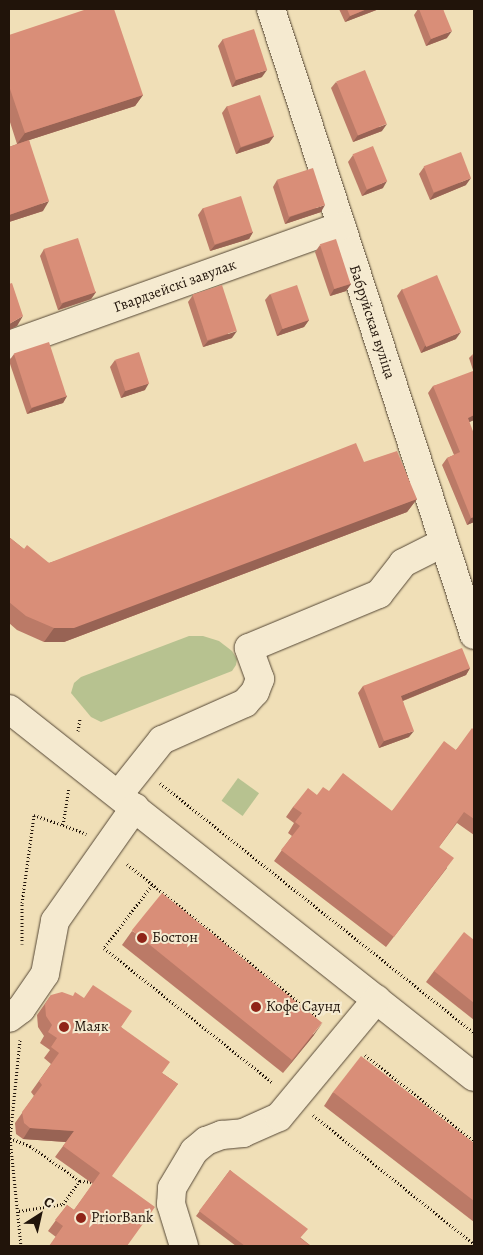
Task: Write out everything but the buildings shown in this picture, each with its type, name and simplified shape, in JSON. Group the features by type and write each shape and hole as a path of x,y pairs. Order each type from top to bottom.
{"street":[{"name":"Бабруйская вуліца","path":"271,9 474,636"},
{"name":"Гвардзейскі завулак","path":"9,345 341,226"},
{"path":"9,1018 22,1009 45,974 55,921 106,848 140,767 162,740 245,702 255,692 260,679 249,648 379,594 404,563 443,544"},
{"path":"9,709 127,800 474,1077"},
{"path":"184,1246 171,1204 172,1188 194,1151 206,1141 222,1135 243,1133 279,1117 377,999"}],"path":[{"path":"140,767 474,1033"},
{"path":"63,825 90,836 106,848 474,1141"},
{"path":"152,885 104,948 474,1244"},
{"path":"10,1138 30,1146 80,1181 100,1182"},
{"path":"19,1211 63,1204 80,1181"}],"green space":[{"path":"189,636 203,636 219,641 232,651 237,659 232,671 101,722 91,717 71,693 74,683 81,677"},
{"path":"238,778 259,793 243,816 222,801"}],"place":[{"name":"Бостон","path":"142,938"},
{"name":"Кофе Саунд","path":"256,1007"},
{"name":"Маяк","path":"64,1027"},
{"name":"PriorBank","path":"81,1218"}]}
